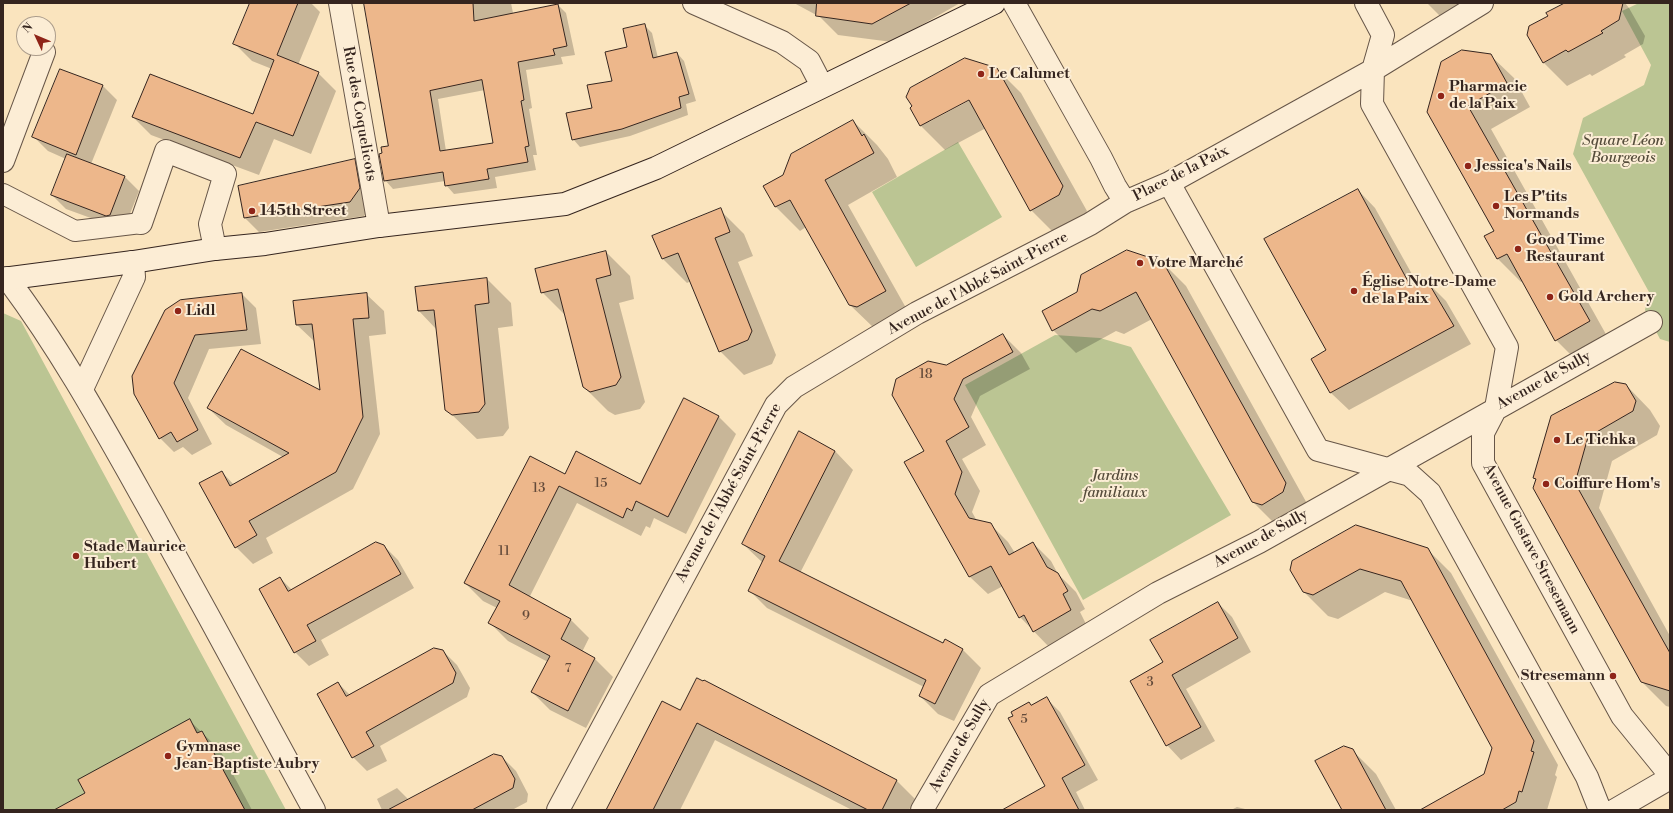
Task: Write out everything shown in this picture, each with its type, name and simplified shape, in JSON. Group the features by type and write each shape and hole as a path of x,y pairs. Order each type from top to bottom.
{"street":[{"name":"Rue des Coquelicots","path":"340,3 379,226"},
{"path":"694,3 719,8 782,42 809,61 822,86"},
{"path":"5,278 132,262 215,249 265,244 379,226 565,204 656,168 822,86 913,44 994,3"},
{"name":"Place de la Paix","path":"1014,3 1101,158 1114,186 1125,202 1169,183 1373,70 1482,3"},
{"path":"1366,3 1383,35 1373,70"},
{"path":"3,161 42,56"},
{"name":"Avenue Gustave Stresemann","path":"1373,70 1372,104 1507,347 1496,408 1483,433 1483,463 1622,716 1670,775"},
{"path":"3,194 75,231 141,223 166,151 225,174 210,224 215,249"},
{"path":"1169,183 1318,450 1410,475 1430,493 1586,777 1600,810"},
{"name":"Avenue de l'Abbé Saint-Pierre","path":"558,810 776,405 794,387 917,314 1090,224 1125,202"},
{"path":"82,389 134,277 132,262"},
{"path":"5,278 29,307 82,389 242,675 314,810"},
{"name":"Avenue de Sully","path":"922,810 989,695 1158,593 1259,542 1385,469 1651,322"},
{"path":"1615,810 1670,778"}],"green space":[{"name":"Square Léon Bourgeois","path":"1639,3 1670,3 1670,342 1660,339 1645,310 1649,292 1573,154 1583,118 1644,85 1651,65 1622,11"},
{"path":"958,142 1002,217 916,267 872,192"},
{"name":"Stade Maurice Hubert","path":"3,313 21,321 286,810 3,810"},
{"name":"Jardins familiaux","path":"1055,335 1100,338 1131,347 1231,515 1083,600 965,385"}],"building":[{"path":"250,3 298,3 277,55 319,72 293,136 256,122 240,158 132,117 150,74 253,114 274,60 233,44"},
{"path":"364,3 473,3 474,21 558,4 567,46 553,49 555,55 518,62 524,100 521,101 529,146 525,147 528,162 487,169 489,179 445,186 443,172 384,181 379,154 382,153 381,147 388,146","holes":["482,80 493,143 440,151 430,91"]},
{"path":"817,3 911,3 872,24 816,16"},
{"path":"1565,3 1623,3 1619,20 1601,31 1603,33 1568,52 1566,50 1543,63 1527,35 1529,26 1548,16 1546,13"},
{"path":"645,24 653,58 677,52 689,94 679,97 681,108 622,129 572,140 566,113 592,108 587,85 612,81 605,52 627,47 623,29"},
{"path":"1462,50 1491,54 1507,83 1468,106 1590,321 1555,341 1507,254 1497,259 1484,236 1494,231 1427,112 1441,62"},
{"path":"965,58 997,68 1063,186 1059,195 1030,211 969,100 920,126 910,108 912,106 906,97 910,88"},
{"path":"60,69 103,85 76,155 32,137"},
{"path":"853,120 862,136 864,134 874,153 825,180 886,291 857,307 849,305 790,200 775,207 763,186 783,175 791,154"},
{"path":"67,154 125,176 110,215 106,216 51,195"},
{"path":"355,159 360,188 350,202 244,218 238,186"},
{"name":"Église Notre-Dame de la Paix","path":"1358,189 1410,285 1428,282 1454,326 1330,393 1311,359 1326,350 1264,239"},
{"path":"721,208 730,232 715,238 752,331 748,340 719,352 678,253 662,259 652,236"},
{"path":"1127,250 1163,262 1286,483 1283,492 1262,505 1252,502 1136,292 1100,311 1092,309 1052,331 1042,311 1077,292 1081,275"},
{"path":"606,251 611,275 596,279 621,377 616,385 590,392 583,387 558,289 541,293 535,269"},
{"path":"487,278 489,303 475,305 485,404 479,412 452,415 445,410 434,310 418,311 415,287"},
{"path":"242,293 247,330 195,335 174,383 198,430 177,442 171,432 159,439 134,394 132,376 165,310 180,300"},
{"path":"367,293 369,318 353,319 363,417 336,472 249,521 257,535 235,548 199,483 222,471 230,486 289,453 207,408 241,349 320,390 312,324 296,325 293,301"},
{"path":"1003,334 1013,352 963,379 954,399 969,427 946,441 962,472 955,494 969,518 991,523 1009,555 1033,542 1047,567 1058,573 1068,591 1063,594 1071,610 1033,632 1024,615 1019,618 991,566 969,577 904,462 924,451 892,395 896,379 928,361 946,365"},
{"path":"1615,382 1626,384 1636,401 1633,411 1588,437 1575,483 1670,653 1670,691 1641,682 1533,488 1536,479 1533,478 1551,416"},
{"path":"684,398 719,416 668,517 636,501 632,511 627,508 623,518 559,486 509,585 571,619 561,639 595,658 568,711 531,692 550,656 488,623 500,601 464,583 530,456 565,474 576,451 640,484"},
{"path":"799,431 835,451 779,561 943,643 945,639 963,649 935,704 919,696 926,680 748,591 765,556 742,544"},
{"path":"1356,525 1428,548 1534,741 1531,751 1534,752 1522,792 1519,791 1516,802 1502,810 1420,810 1484,774 1492,748 1401,581 1360,569 1313,595 1303,592 1290,570 1292,561"},
{"path":"376,542 384,545 401,574 307,625 316,641 294,653 259,589 280,577 288,591"},
{"path":"1218,602 1238,638 1172,675 1201,727 1166,746 1130,681 1163,662 1150,640"},
{"path":"434,648 443,650 456,673 453,683 366,732 374,746 352,758 317,694 338,682 346,696"},
{"path":"697,678 703,681 704,680 897,780 882,810 868,810 697,723 653,810 606,810 662,701 680,710"},
{"path":"1047,697 1085,765 1062,778 1079,810 1002,810 1045,786 1008,718 1013,716 1011,712 1029,702 1031,705"},
{"name":"Gymnase Jean-Baptiste Aubry","path":"190,719 197,733 202,731 245,810 54,810 85,793 78,780"},
{"path":"1344,746 1353,749 1386,810 1342,810 1315,761"},
{"path":"494,754 502,756 515,779 513,788 472,810 388,810"}],"place":[{"name":"Le Calumet","path":"981,74"},
{"name":"Pharmacie de la Paix","path":"1441,96"},
{"name":"Jessica's Nails","path":"1468,166"},
{"name":"Les P'tits Normands","path":"1496,206"},
{"name":"145th Street","path":"252,211"},
{"name":"Good Time Restaurant","path":"1518,249"},
{"name":"Votre Marché","path":"1140,263"},
{"name":"Église Notre-Dame de la Paix","path":"1354,291"},
{"name":"Gold Archery","path":"1550,297"},
{"name":"Lidl","path":"178,311"},
{"name":"Le Tichka","path":"1557,440"},
{"name":"Coiffure Hom's","path":"1546,484"},
{"name":"Stade Maurice Hubert","path":"76,556"},
{"name":"Stresemann","path":"1613,676"},
{"name":"Gymnase Jean-Baptiste Aubry","path":"168,756"}]}
